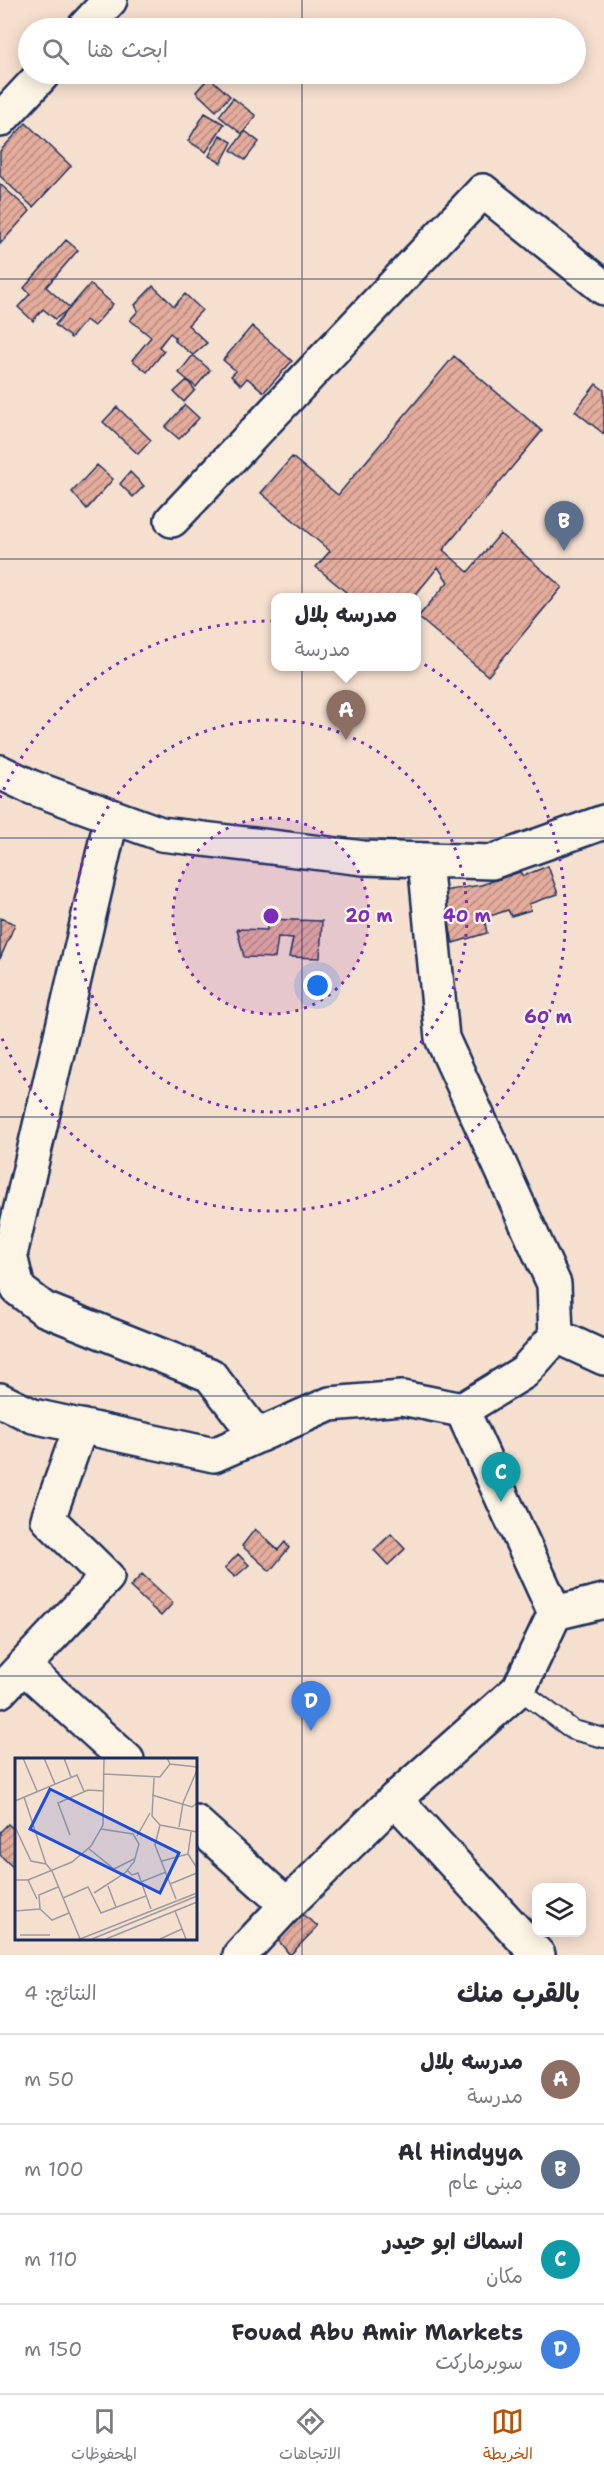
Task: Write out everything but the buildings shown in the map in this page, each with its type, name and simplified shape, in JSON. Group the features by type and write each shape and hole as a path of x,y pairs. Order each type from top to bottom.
{"street":[{"path":"93,18 110,0"},
{"path":"0,120 34,84"},
{"path":"172,520 483,191 604,288"},
{"path":"0,772 31,787 161,834 363,858 492,862 604,822"},
{"path":"112,816 10,1255 18,1289 44,1309 210,1375 257,1436"},
{"path":"0,1400 33,1416 214,1455 330,1404 402,1398 462,1410 524,1372 556,1336 554,1284 442,1038 424,860"},
{"path":"556,1336 604,1358"},
{"path":"240,1955 286,1905 395,1799 519,1689 555,1613 462,1410"},
{"path":"0,1691 107,1577 48,1519 81,1426"},
{"path":"555,1613 604,1601"},
{"path":"24,1667 125,1758"},
{"path":"395,1799 538,1955"},
{"path":"196,1823 286,1905"}],"lane":[{"path":"519,1689 573,1730 604,1738"}],"place":[{"name":"Al Hindyya","path":"564,551"},
{"name":"مدرسه بلال","path":"346,740"},
{"name":"اسماك ابو حيدر","path":"501,1502"},
{"name":"Fouad Abu Amir Markets","path":"311,1731"}]}
